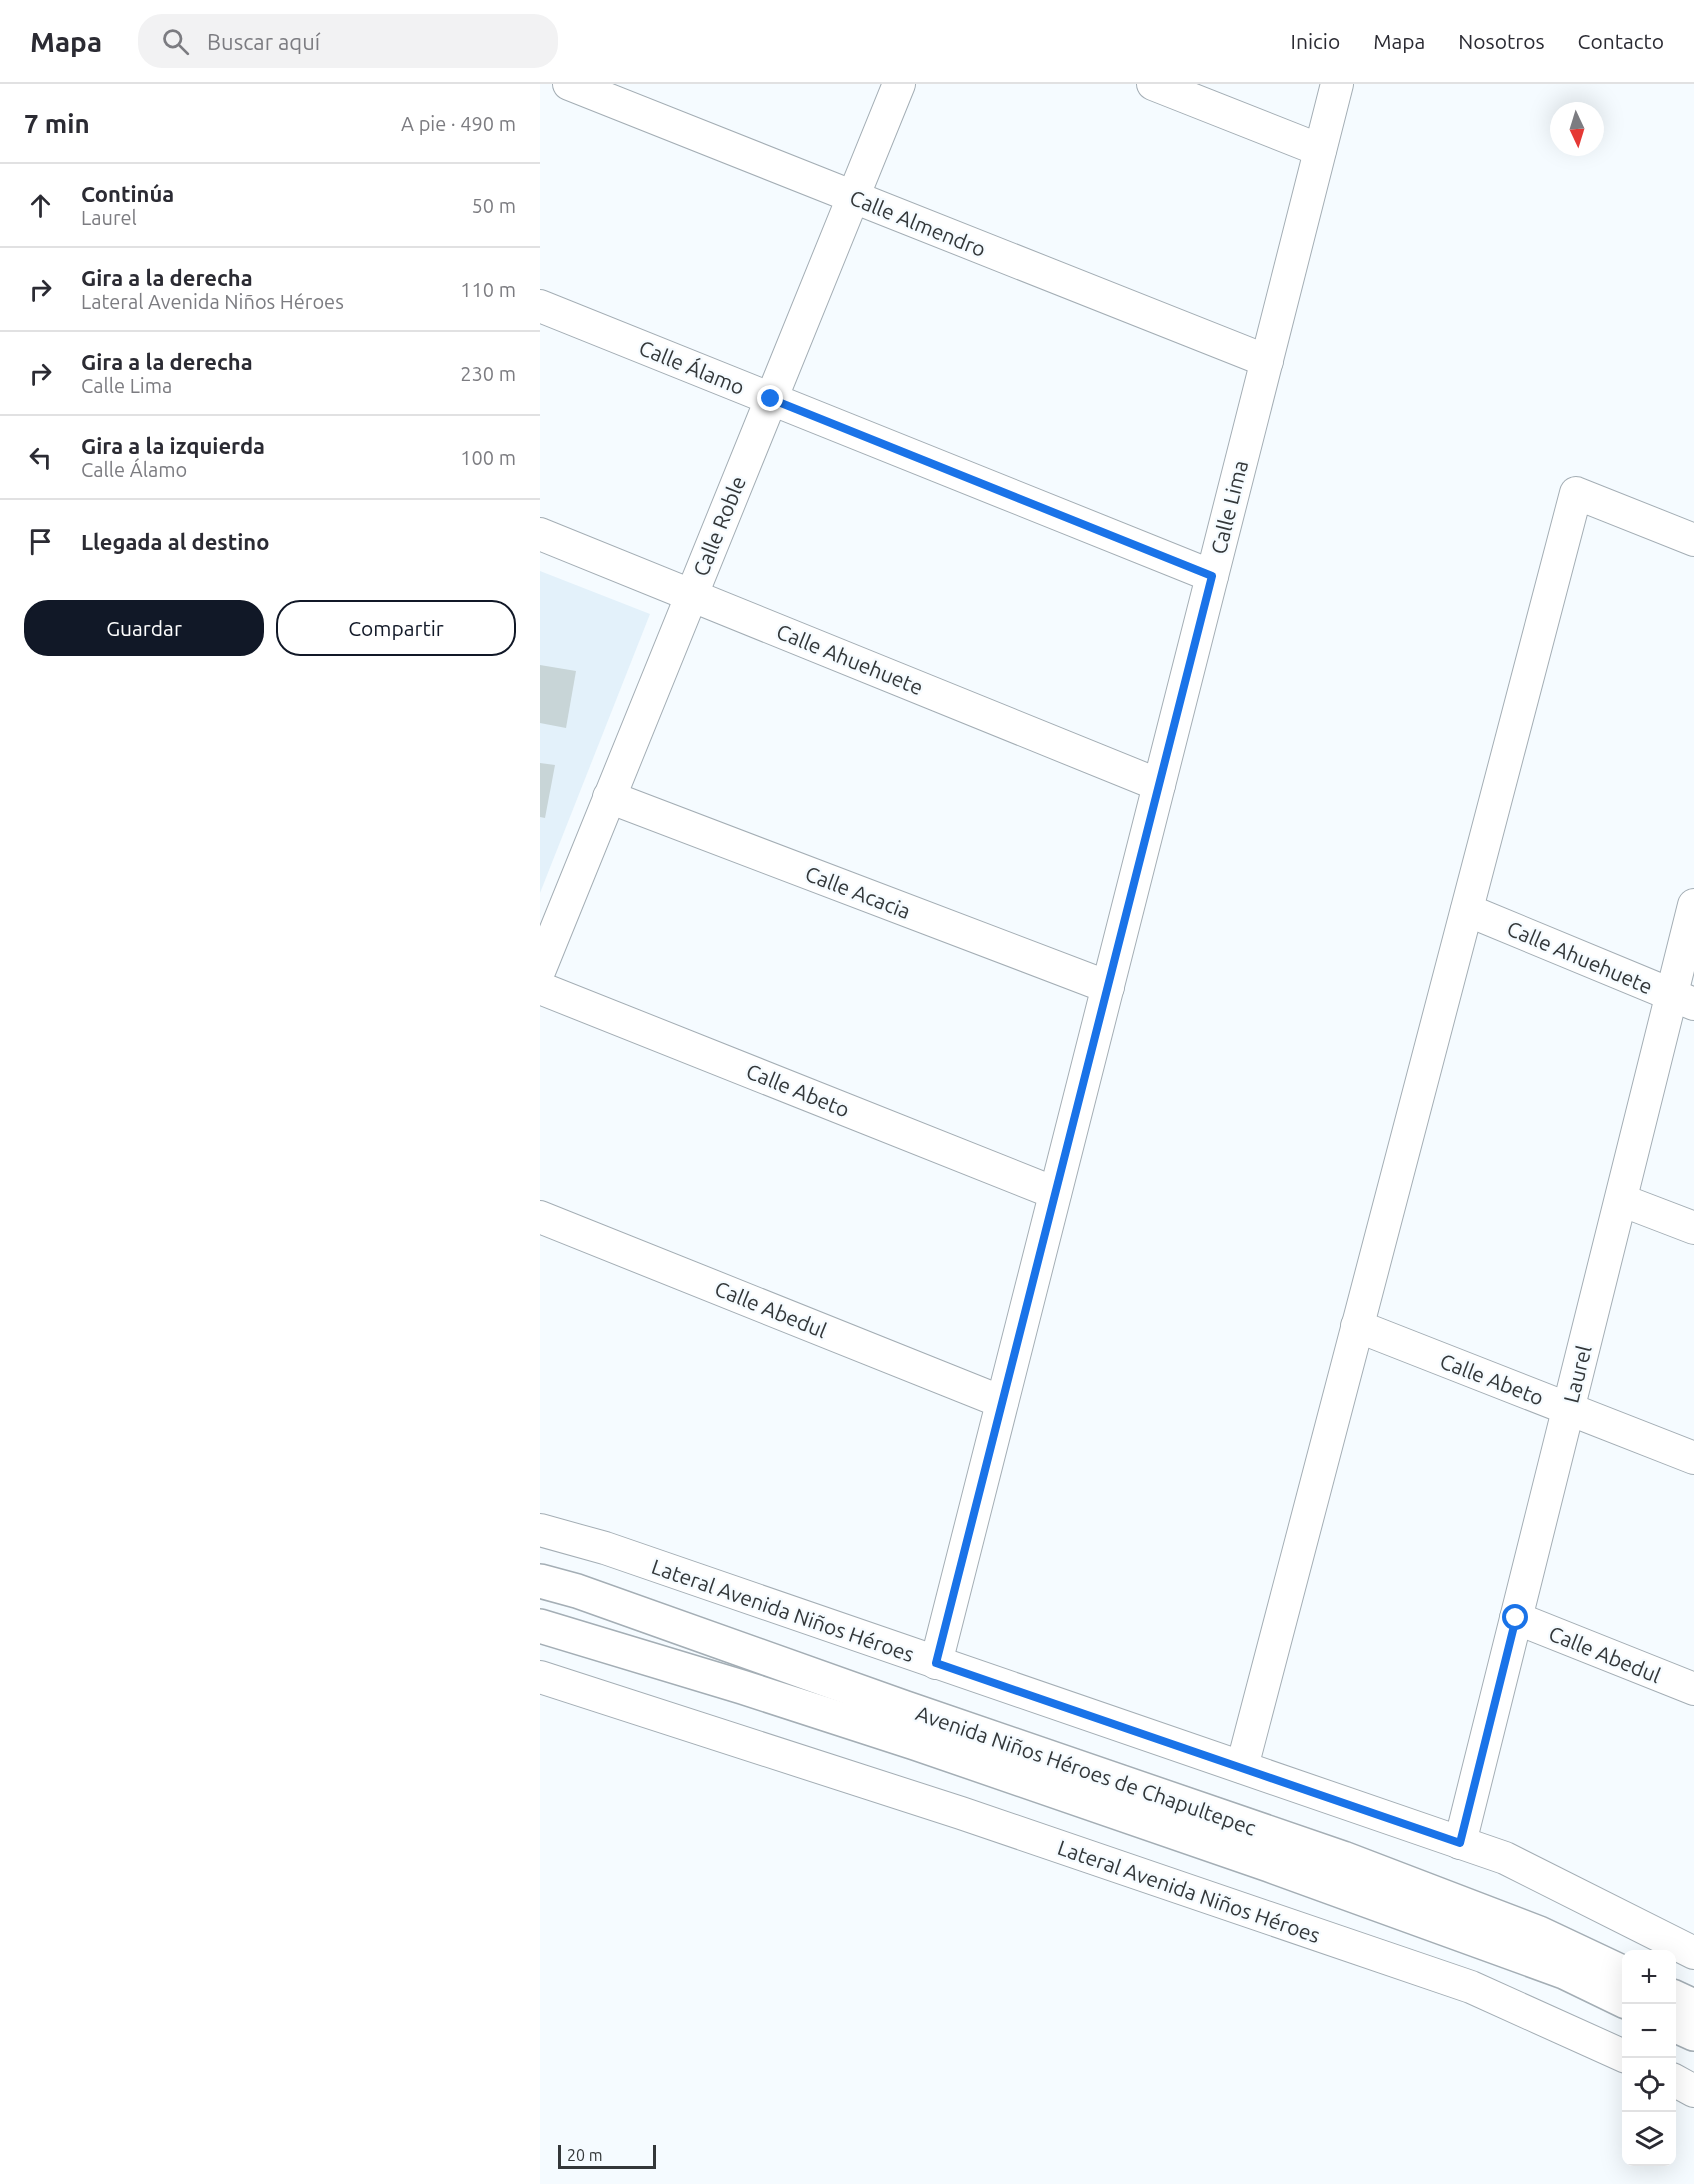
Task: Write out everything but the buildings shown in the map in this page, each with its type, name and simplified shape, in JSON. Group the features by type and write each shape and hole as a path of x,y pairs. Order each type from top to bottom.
{"main road":[{"name":"Avenida Niños Héroes de Chapultepec","path":"540,1581 577,1591 892,1703 1343,1858 1539,1933 1622,1972"},
{"name":"Avenida Niños Héroes de Chapultepec","path":"540,1626 742,1687 915,1743 1247,1857 1564,1972 1622,2000"},
{"path":"1676,1998 1694,2006"},
{"path":"1676,2026 1694,2034"}],"street":[{"name":"Calle Almendro","path":"569,84 1267,361"},
{"name":"Calle Roble","path":"540,969 899,84"},
{"path":"1153,84 1320,150"},
{"name":"Calle Lima","path":"936,1663 1337,84"},
{"name":"Calle Álamo","path":"540,306 1212,576"},
{"path":"1242,1767 1576,493 1694,540"},
{"name":"Calle Ahuehuete","path":"540,534 1159,785"},
{"name":"Calle Acacia","path":"609,797 1108,987"},
{"name":"Laurel","path":"1460,1843 1621,1200 1683,999 1694,905"},
{"name":"Calle Ahuehuete","path":"1467,910 1683,999"},
{"name":"Calle Abeto","path":"540,988 1055,1193"},
{"path":"1621,1200 1694,1228"},
{"name":"Calle Abedul","path":"540,1217 1002,1402"},
{"name":"Calle Abeto","path":"1357,1326 1694,1458"},
{"name":"Lateral Avenida Niños Héroes","path":"540,1530 605,1548 1505,1858 1694,1953"},
{"name":"Calle Abedul","path":"1516,1618 1694,1689"},
{"name":"Lateral Avenida Niños Héroes","path":"540,1677 961,1813 1471,1987 1622,2055"},
{"path":"1676,2082 1694,2091"}],"shaded area":[{"path":"540,571 650,614 540,893"}],"route":[{"path":"771,399 1212,576 936,1663 1460,1843 1516,1618"}]}
